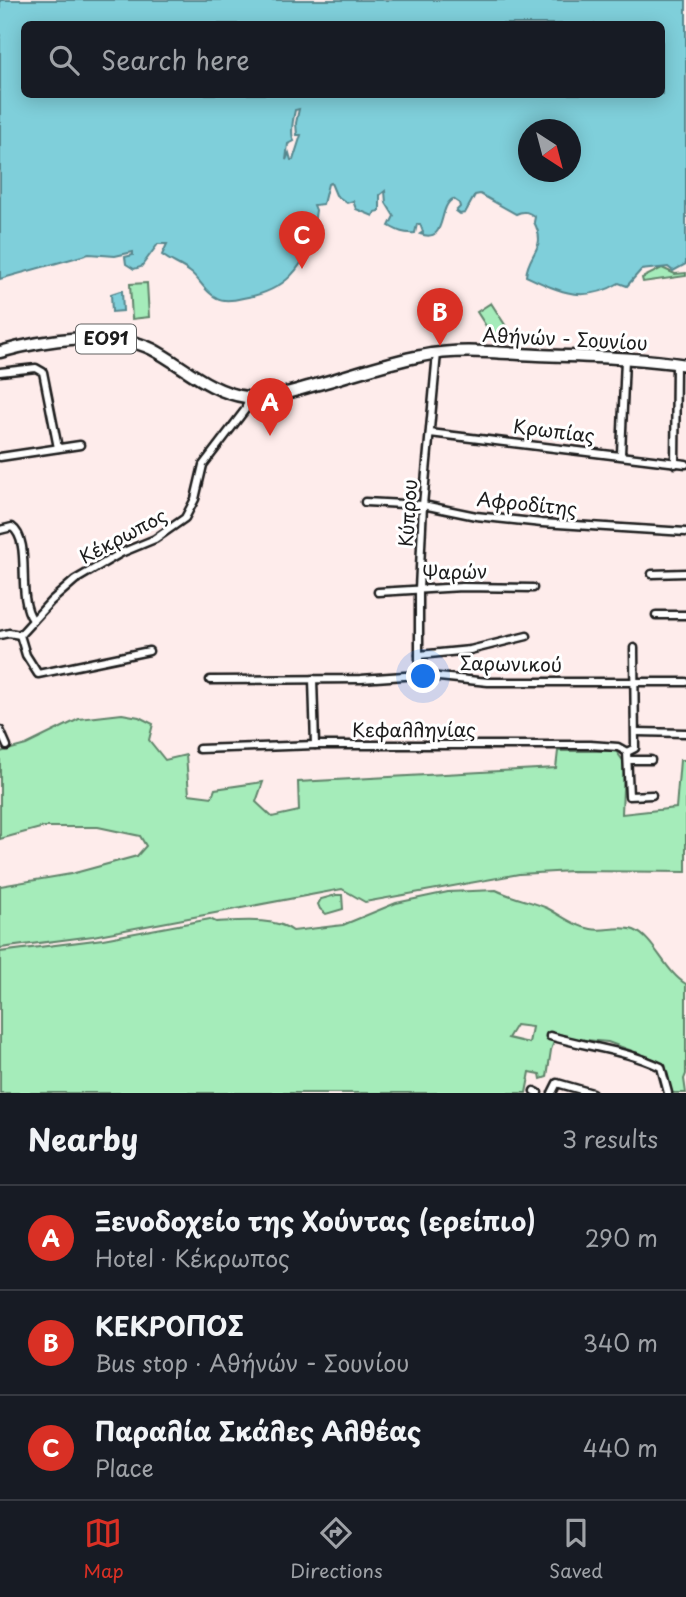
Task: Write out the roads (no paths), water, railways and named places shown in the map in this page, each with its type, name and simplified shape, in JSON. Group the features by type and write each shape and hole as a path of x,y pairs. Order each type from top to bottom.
{"main road":[{"name":"Αθήνών - Σουνίου","path":"0,352 29,345 86,339 127,341 152,349 215,388 249,397 279,395 437,353 625,359 681,364"}],"street":[{"name":"Κύπρου","path":"419,675 423,505 437,353"},
{"path":"621,454 625,359"},
{"path":"675,464 681,364"},
{"path":"0,381 1,372 36,368 43,372 58,448"},
{"name":"Κέκρωπος","path":"20,635 75,580 121,553 155,539 185,518 195,499 203,465 245,410 249,397"},
{"name":"Κρωπίας","path":"430,433 621,454 686,464"},
{"path":"0,457 80,445"},
{"name":"Αφροδίτης","path":"365,502 423,505 476,516 542,523 686,532"},
{"path":"0,530 12,527 18,532 25,600 33,620"},
{"path":"652,574 686,573"},
{"name":"Ψαρών","path":"378,592 533,588"},
{"path":"656,615 686,615"},
{"path":"0,635 20,635 23,648 38,674 149,651"},
{"path":"419,654 470,650 527,636"},
{"path":"634,648 636,732 635,748 627,756 629,796 652,795"},
{"name":"Σαρωνικού","path":"210,680 419,675 488,682 686,682"},
{"path":"313,679 315,745"},
{"path":"0,730 7,746"},
{"path":"636,732 686,733"},
{"name":"Κεφαλληνίας","path":"199,749 315,745 590,745 618,747 627,756 651,760"},
{"path":"550,1036 608,1049 661,1067 668,1093"},
{"path":"552,1093 557,1083 592,1093"}],"water":[{"path":"0,0 686,0 686,264 673,271 668,267 641,270 627,286 619,283 594,293 561,291 526,276 539,238 535,217 528,213 516,214 480,194 475,195 465,213 456,211 460,207 459,203 453,199 448,203 435,234 420,234 423,232 420,224 417,224 415,233 404,233 389,226 394,216 386,203 385,191 380,195 380,211 373,216 356,209 353,201 347,203 336,195 331,183 328,184 323,204 314,205 314,224 318,230 306,256 291,276 271,290 258,295 230,300 217,298 190,272 162,255 167,244 158,244 141,267 134,269 126,264 125,257 133,255 133,252 115,256 89,254 0,279","holes":["299,109 297,135 301,135 293,160 289,153 286,160 288,144 294,141 292,130 295,110"]},
{"path":"120,291 123,311 112,312 111,294"}],"place":[{"name":"Παραλία Σκάλες Αλθέας","path":"302,269"},
{"name":"ΚΕΚΡΟΠΟΣ","path":"440,346"},
{"name":"Ξενοδοχείο της Χούντας (ερείπιο)","path":"270,436"}]}
